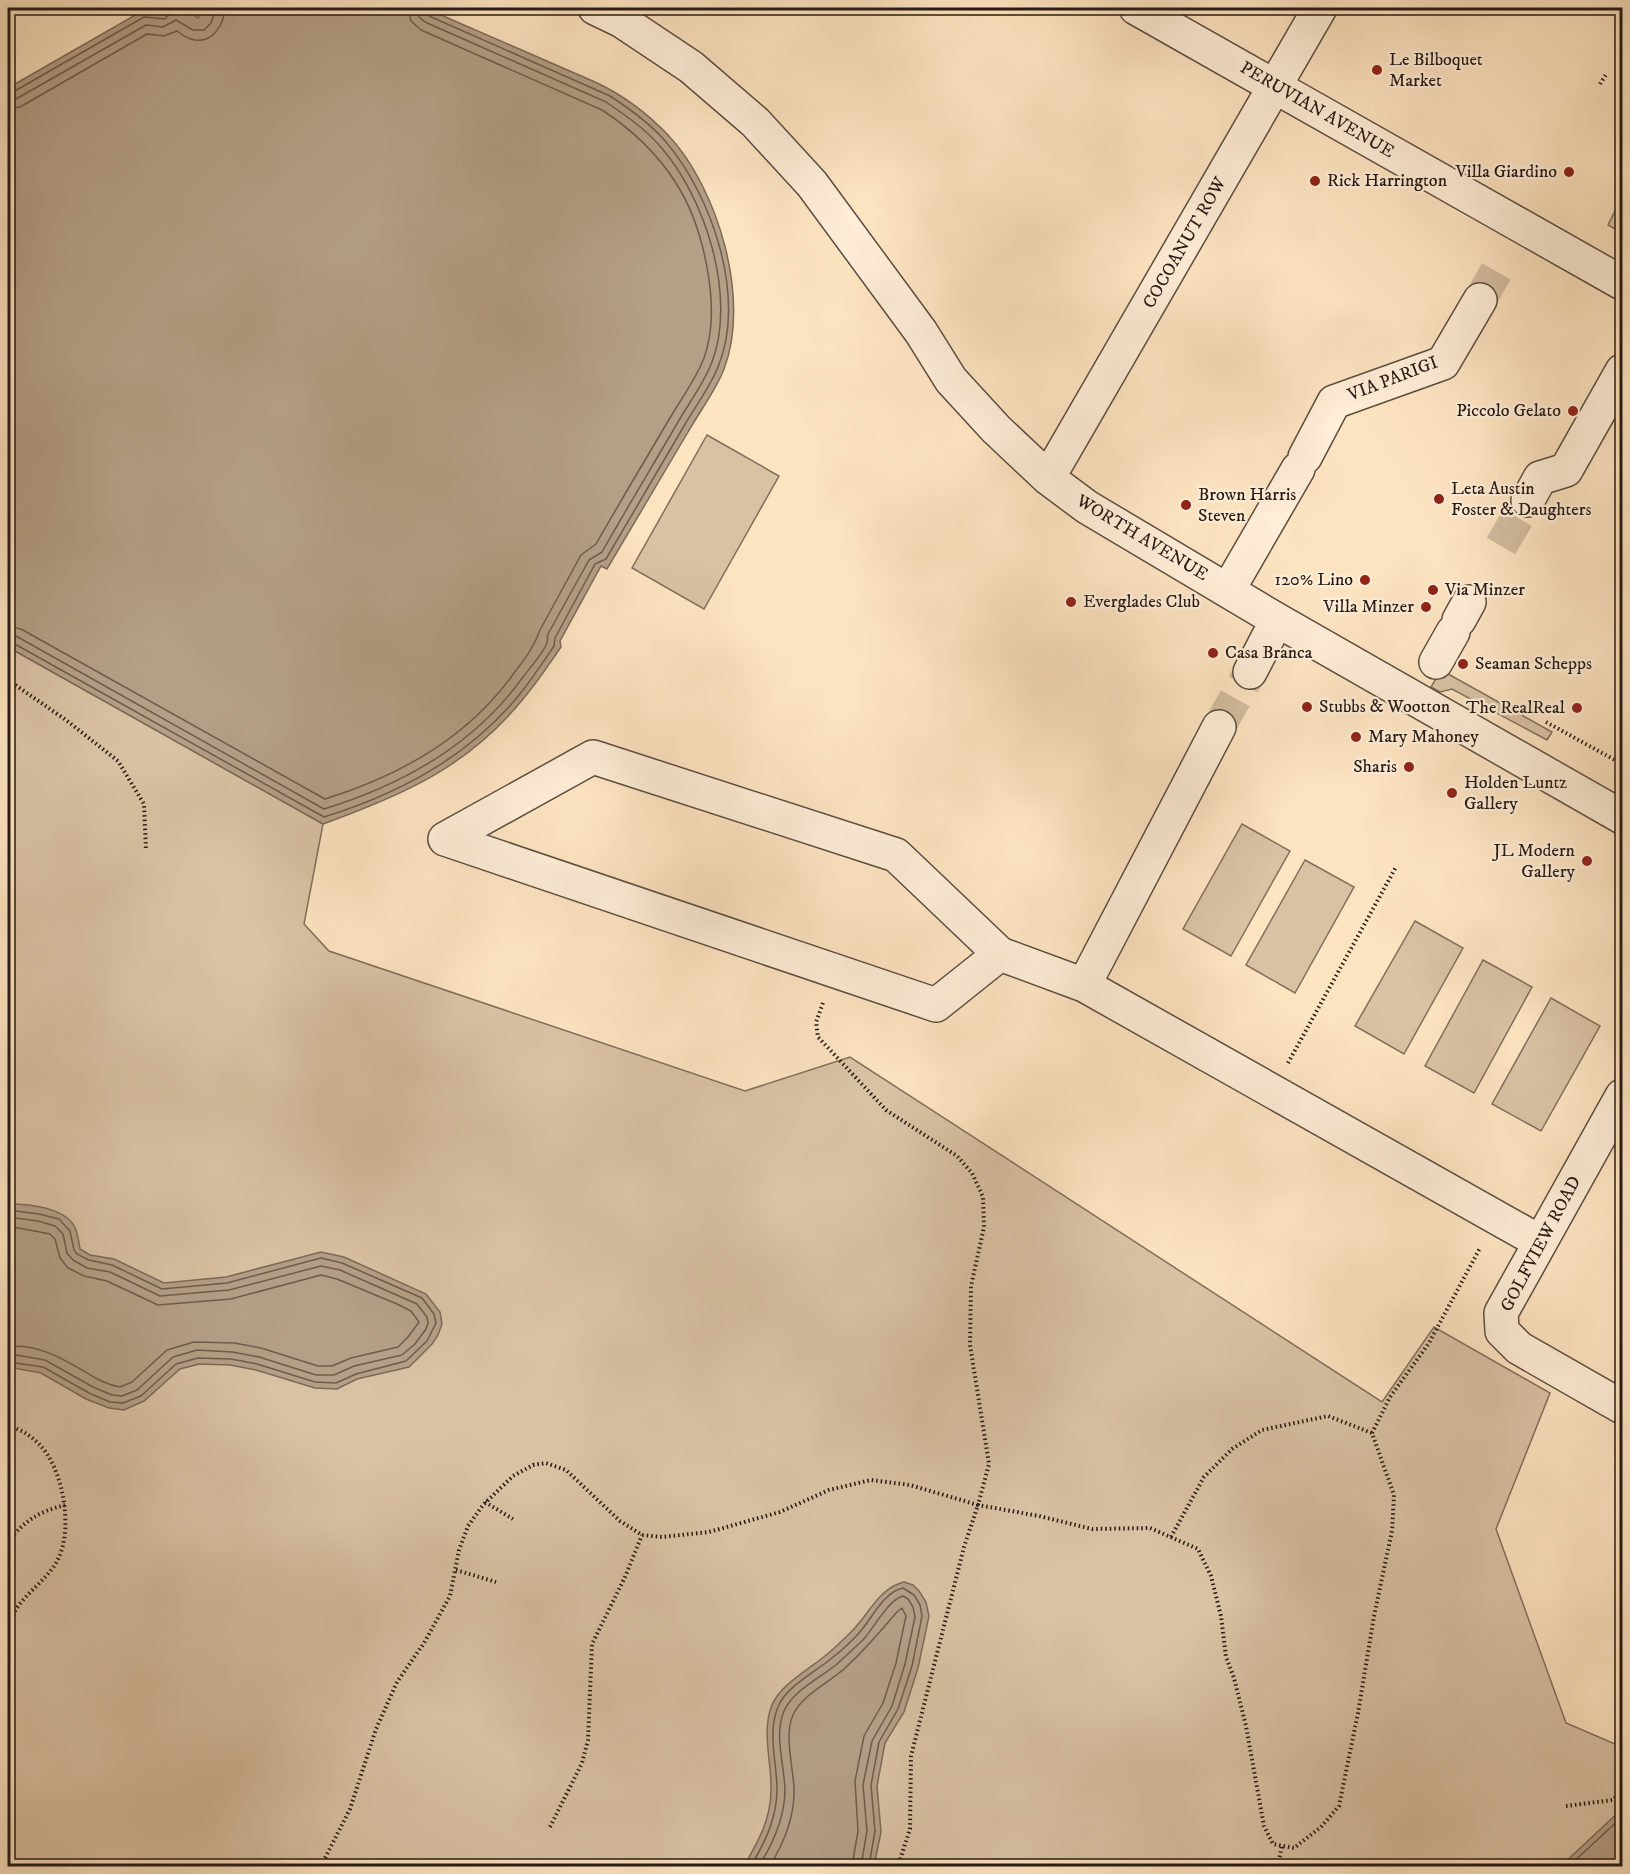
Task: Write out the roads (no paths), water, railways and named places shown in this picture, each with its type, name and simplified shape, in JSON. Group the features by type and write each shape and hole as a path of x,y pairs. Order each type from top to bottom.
{"street":[{"name":"WORTH AVENUE","path":"595,8 621,21 691,67 756,122 812,184 921,333 951,380 996,429 1048,478 1087,507 1277,620 1623,817"},
{"name":"PERUVIAN AVENUE","path":"1136,8 1623,283"},
{"name":"COCOANUT ROW","path":"1048,478 1320,8"},
{"name":"VIA PARIGI","path":"1228,590 1302,463 1334,402 1443,363 1480,300"},
{"path":"1528,500 1540,478 1566,470 1623,371"},
{"path":"1436,662 1461,618"},
{"path":"1250,672 1277,620"},
{"path":"1084,985 1219,727"},
{"path":"1000,954 936,1005 445,838 593,757 897,855 1000,954 1084,985 1540,1242"},
{"name":"GOLFVIEW ROAD","path":"1623,1096 1615,1129 1540,1242 1501,1313 1502,1331 1519,1348 1623,1407"}],"water":[{"path":"167,8 182,8 198,18 203,8 238,10 240,8 425,8 595,82 625,99 652,119 686,157 702,184 725,246 734,311 731,341 721,377 607,569 601,566 560,641 561,647 533,687 502,723 457,761 407,790 323,824 8,647 8,88 144,10 162,14"},
{"path":"8,1204 46,1208 65,1216 76,1230 80,1249 90,1255 114,1259 164,1283 226,1277 321,1252 344,1257 426,1294 440,1312 442,1324 432,1344 409,1367 357,1379 337,1389 315,1388 256,1370 230,1365 199,1364 180,1369 144,1401 124,1410 109,1408 86,1399 41,1373 14,1368 8,1370"},
{"path":"904,1582 913,1585 919,1591 926,1602 929,1616 918,1668 904,1712 885,1743 877,1786 881,1832 874,1866 744,1866 759,1839 769,1811 771,1779 767,1726 772,1705 788,1684 843,1640 881,1596 895,1585"},
{"path":"1622,1809 1622,1866 1561,1866"}],"tunnel":[{"path":"1480,300 1501,263"},
{"path":"1501,546 1528,500"},
{"path":"1219,727 1250,672"}],"place":[{"name":"Le Bilboquet Market","path":"1377,70"},
{"name":"Villa Giardino","path":"1569,172"},
{"name":"Rick Harrington","path":"1315,181"},
{"name":"Piccolo Gelato","path":"1573,411"},
{"name":"Leta Austin Foster & Daughters","path":"1439,499"},
{"name":"Brown Harris Steven","path":"1186,505"},
{"name":"120% Lino","path":"1365,580"},
{"name":"Via Minzer","path":"1433,590"},
{"name":"Everglades Club","path":"1071,602"},
{"name":"Villa Minzer","path":"1426,607"},
{"name":"Casa Branca","path":"1213,653"},
{"name":"Seaman Schepps","path":"1463,664"},
{"name":"Stubbs & Wootton","path":"1307,707"},
{"name":"The RealReal","path":"1577,708"},
{"name":"Mary Mahoney","path":"1356,737"},
{"name":"Sharis","path":"1409,767"},
{"name":"Holden Luntz Gallery","path":"1452,793"},
{"name":"JL Modern Gallery","path":"1587,861"}]}
